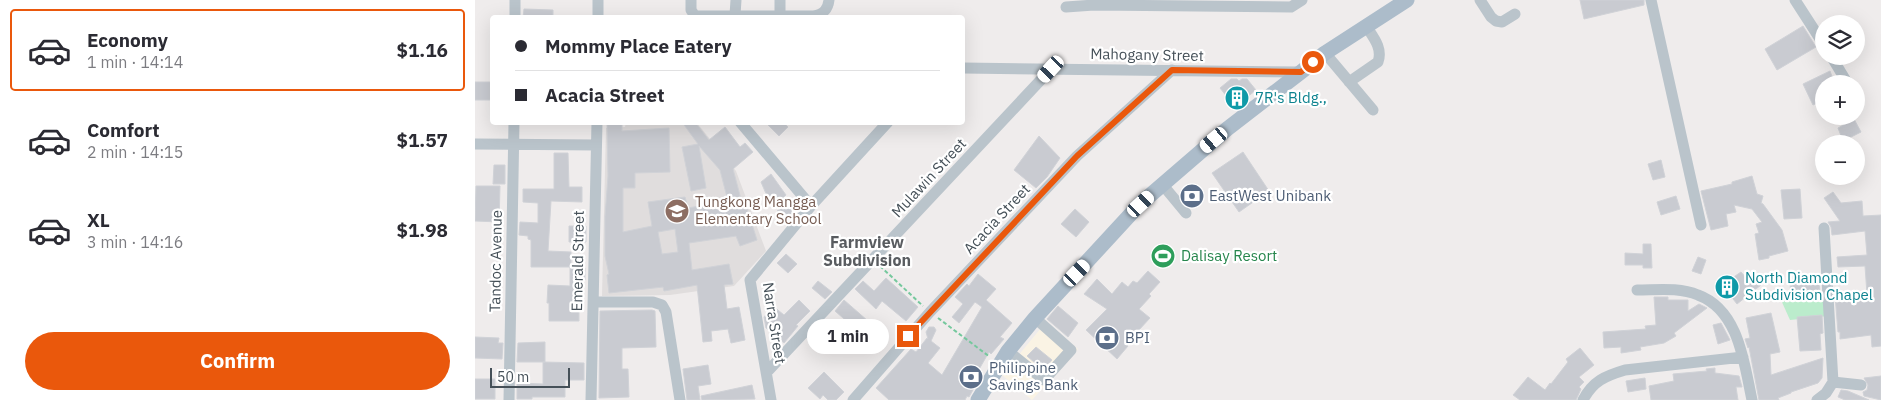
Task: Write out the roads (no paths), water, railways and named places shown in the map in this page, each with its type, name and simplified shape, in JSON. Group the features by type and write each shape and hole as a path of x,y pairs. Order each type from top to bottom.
{"main road":[{"path":"978,400 1008,350 1135,209 1227,129 1325,53 1407,0"}],"street":[{"path":"515,0 515,15"},
{"path":"598,0 598,15"},
{"path":"691,0 692,13 694,15"},
{"path":"735,0 735,15"},
{"path":"780,0 780,15"},
{"path":"816,15 824,12 828,7 829,0"},
{"path":"1064,7 1094,2 1291,4 1302,0"},
{"path":"1481,0 1496,21 1503,22 1515,14"},
{"path":"1651,0 1701,225"},
{"path":"1795,0 1815,31"},
{"path":"1349,82 1378,62 1380,56 1380,49 1366,26"},
{"path":"1325,53 1373,110"},
{"name":"Mahogany Street","path":"965,68 1301,72"},
{"name":"Mulawin Street","path":"767,372 1051,69"},
{"name":"Acacia Street","path":"853,400 930,312 1077,156 1172,70"},
{"name":"Tandoc Avenue","path":"509,400 513,125"},
{"name":"Emerald Street","path":"591,400 597,125"},
{"path":"743,125 811,206"},
{"name":"Narra Street","path":"771,400 750,280 811,206 885,125"},
{"path":"475,144 596,145"},
{"path":"1162,184 1186,214"},
{"path":"1817,400 1826,393 1833,382 1824,228"},
{"path":"1637,290 1670,289 1685,291 1709,300 1722,310 1729,320 1743,357 1752,400"},
{"path":"593,302 653,302 662,306 666,312 680,400"},
{"path":"1008,350 1044,380 1071,350 1035,318"},
{"path":"1583,400 1589,387 1606,376 1625,370 1743,357"},
{"path":"1833,382 1861,385"}],"place":[{"name":"7R's Bldg.,","path":"1237,98"},
{"name":"EastWest Unibank","path":"1192,196"},
{"name":"Tungkong Mangga Elementary School","path":"677,211"},
{"name":"Dalisay Resort","path":"1163,256"},
{"name":"North Diamond Subdivision Chapel","path":"1727,287"},
{"name":"BPI","path":"1107,338"},
{"name":"Philippine Savings Bank","path":"971,377"}],"district":[{"name":"Farmview Subdivision","path":"867,251"}]}
